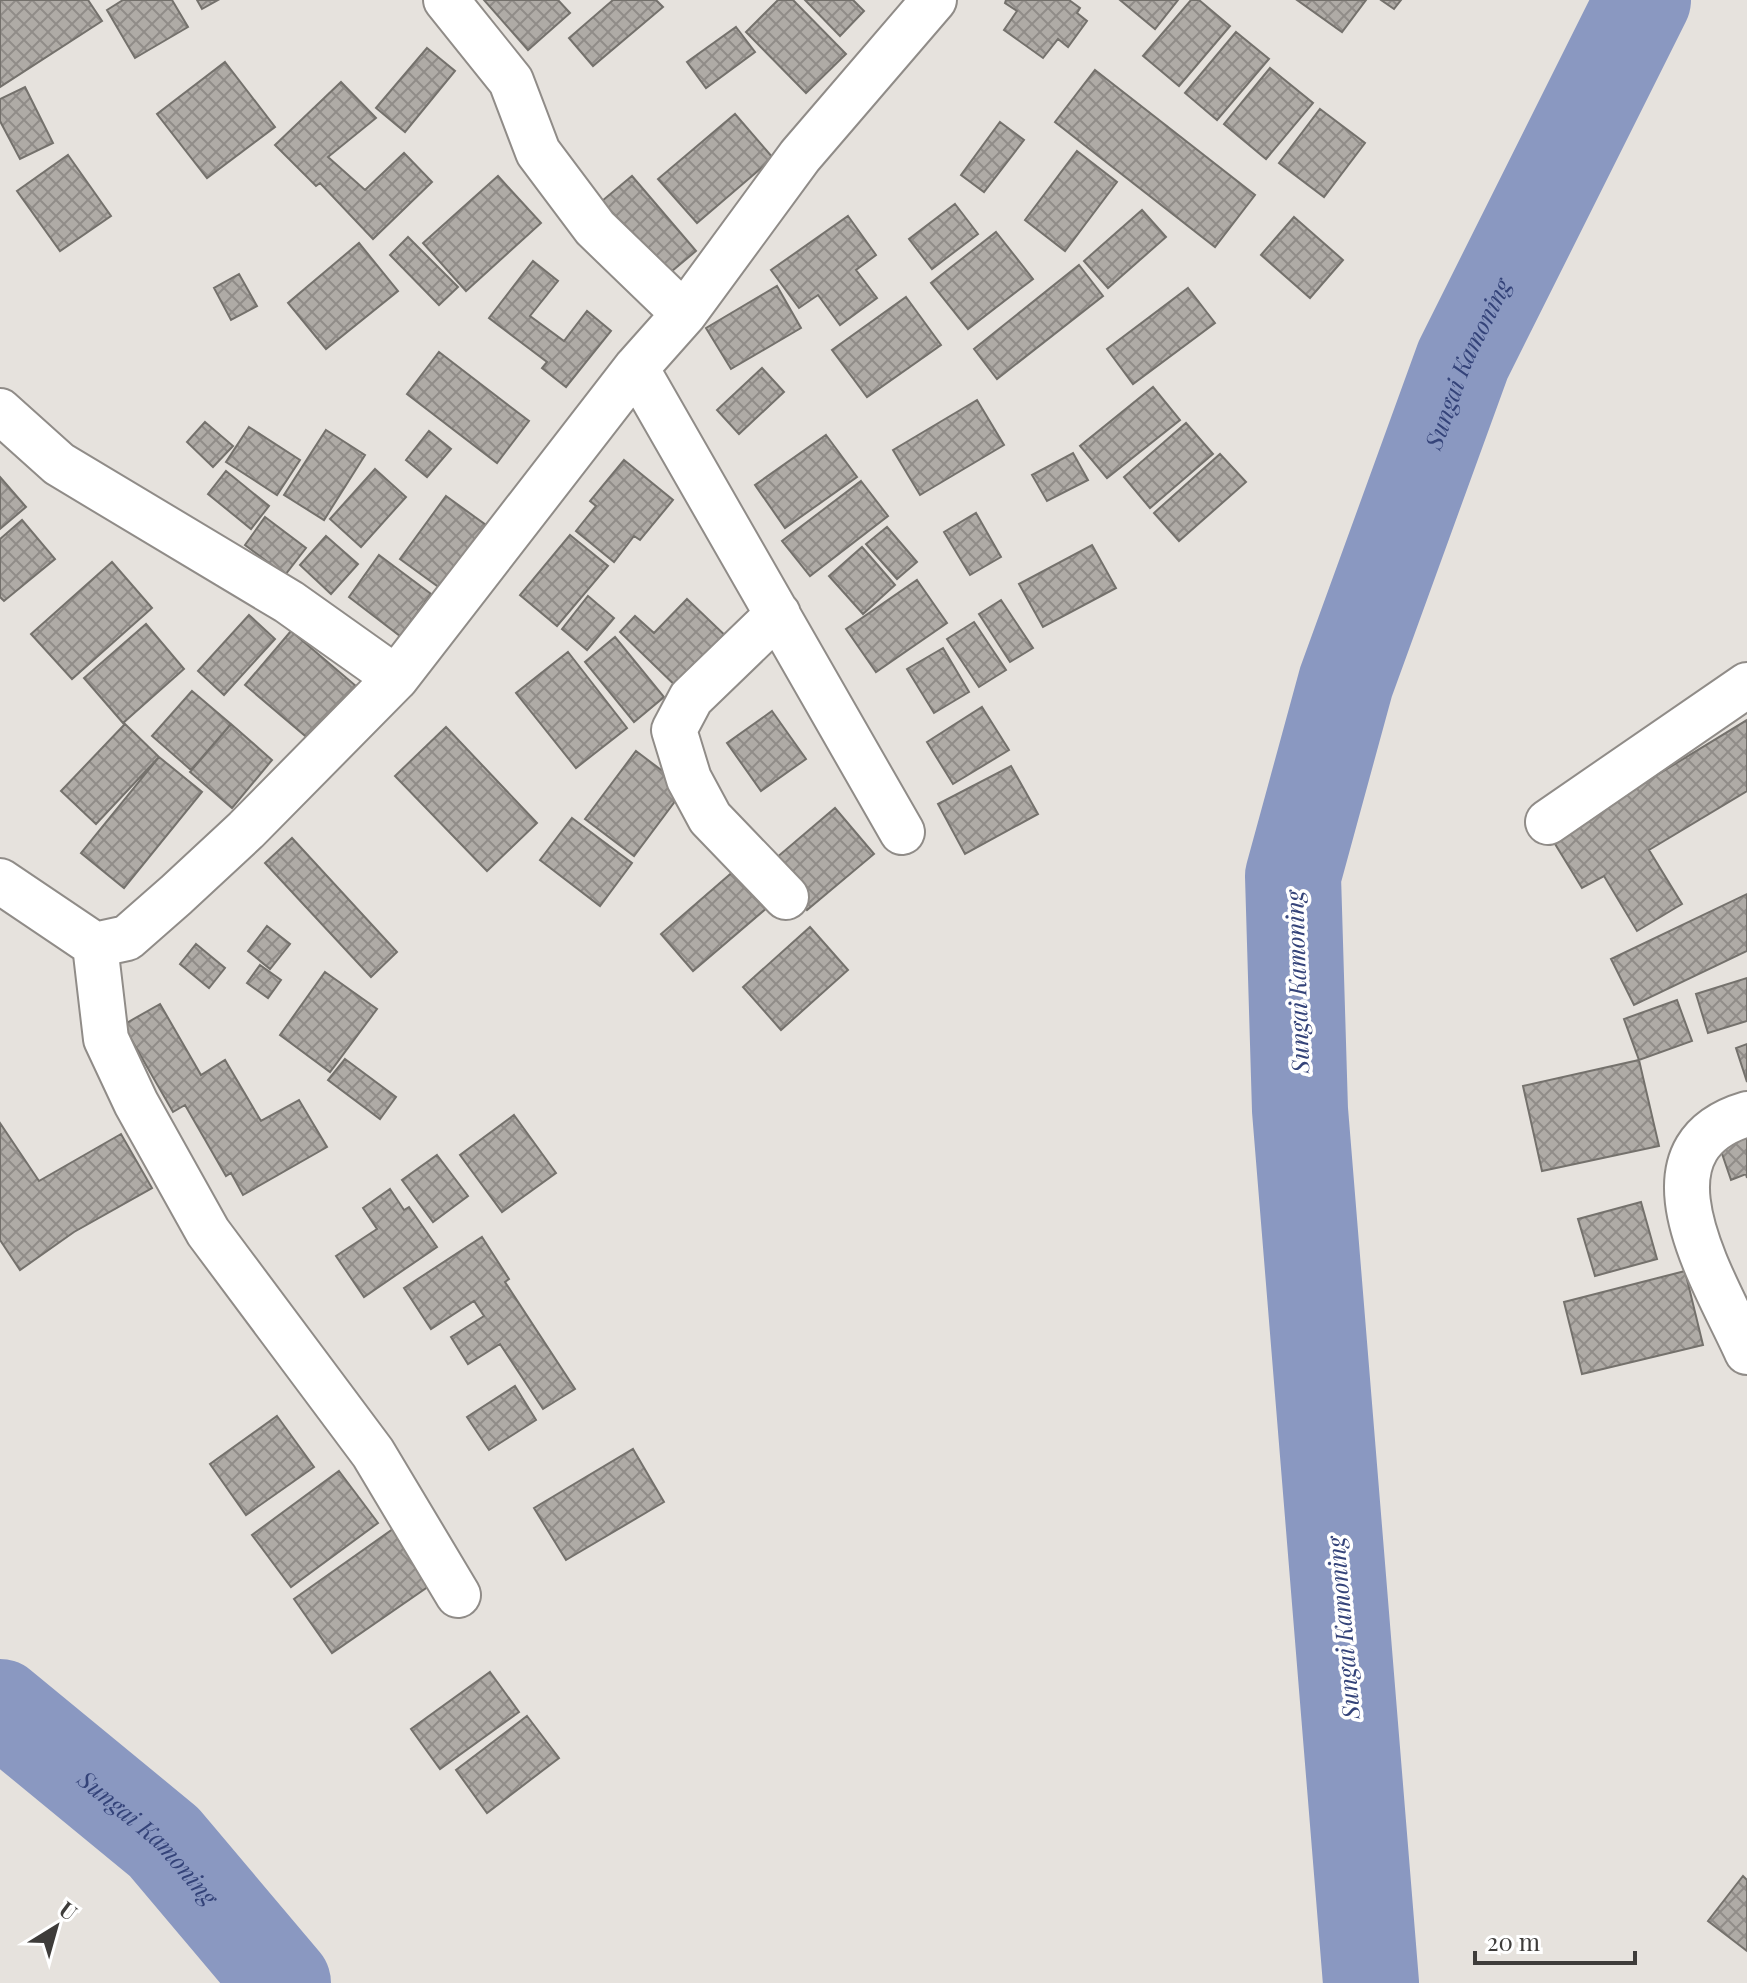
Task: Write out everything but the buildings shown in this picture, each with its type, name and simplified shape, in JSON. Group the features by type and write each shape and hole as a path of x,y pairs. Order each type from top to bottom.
{"street":[{"path":"446,0 511,81 538,152 595,228 684,314"},
{"path":"0,881 95,945 127,938 246,830 396,678 636,368 684,314 800,156 934,0"},
{"path":"636,368 902,832"},
{"path":"0,411 59,464 289,602 396,678"},
{"path":"778,614 691,698 674,730 689,779 710,818 786,897"},
{"path":"1548,822 1747,685"},
{"path":"95,945 106,1039 136,1103 208,1232 373,1453 458,1595"},
{"path":"1747,1114 1706,1136 1685,1172 1688,1219 1747,1352"}],"waterway":[{"name":"Sungai Kamoning","path":"1371,1983 1300,1110 1293,876 1346,682 1463,360 1643,0"},
{"name":"Sungai Kamoning","path":"0,1707 164,1842 283,1983"}]}
